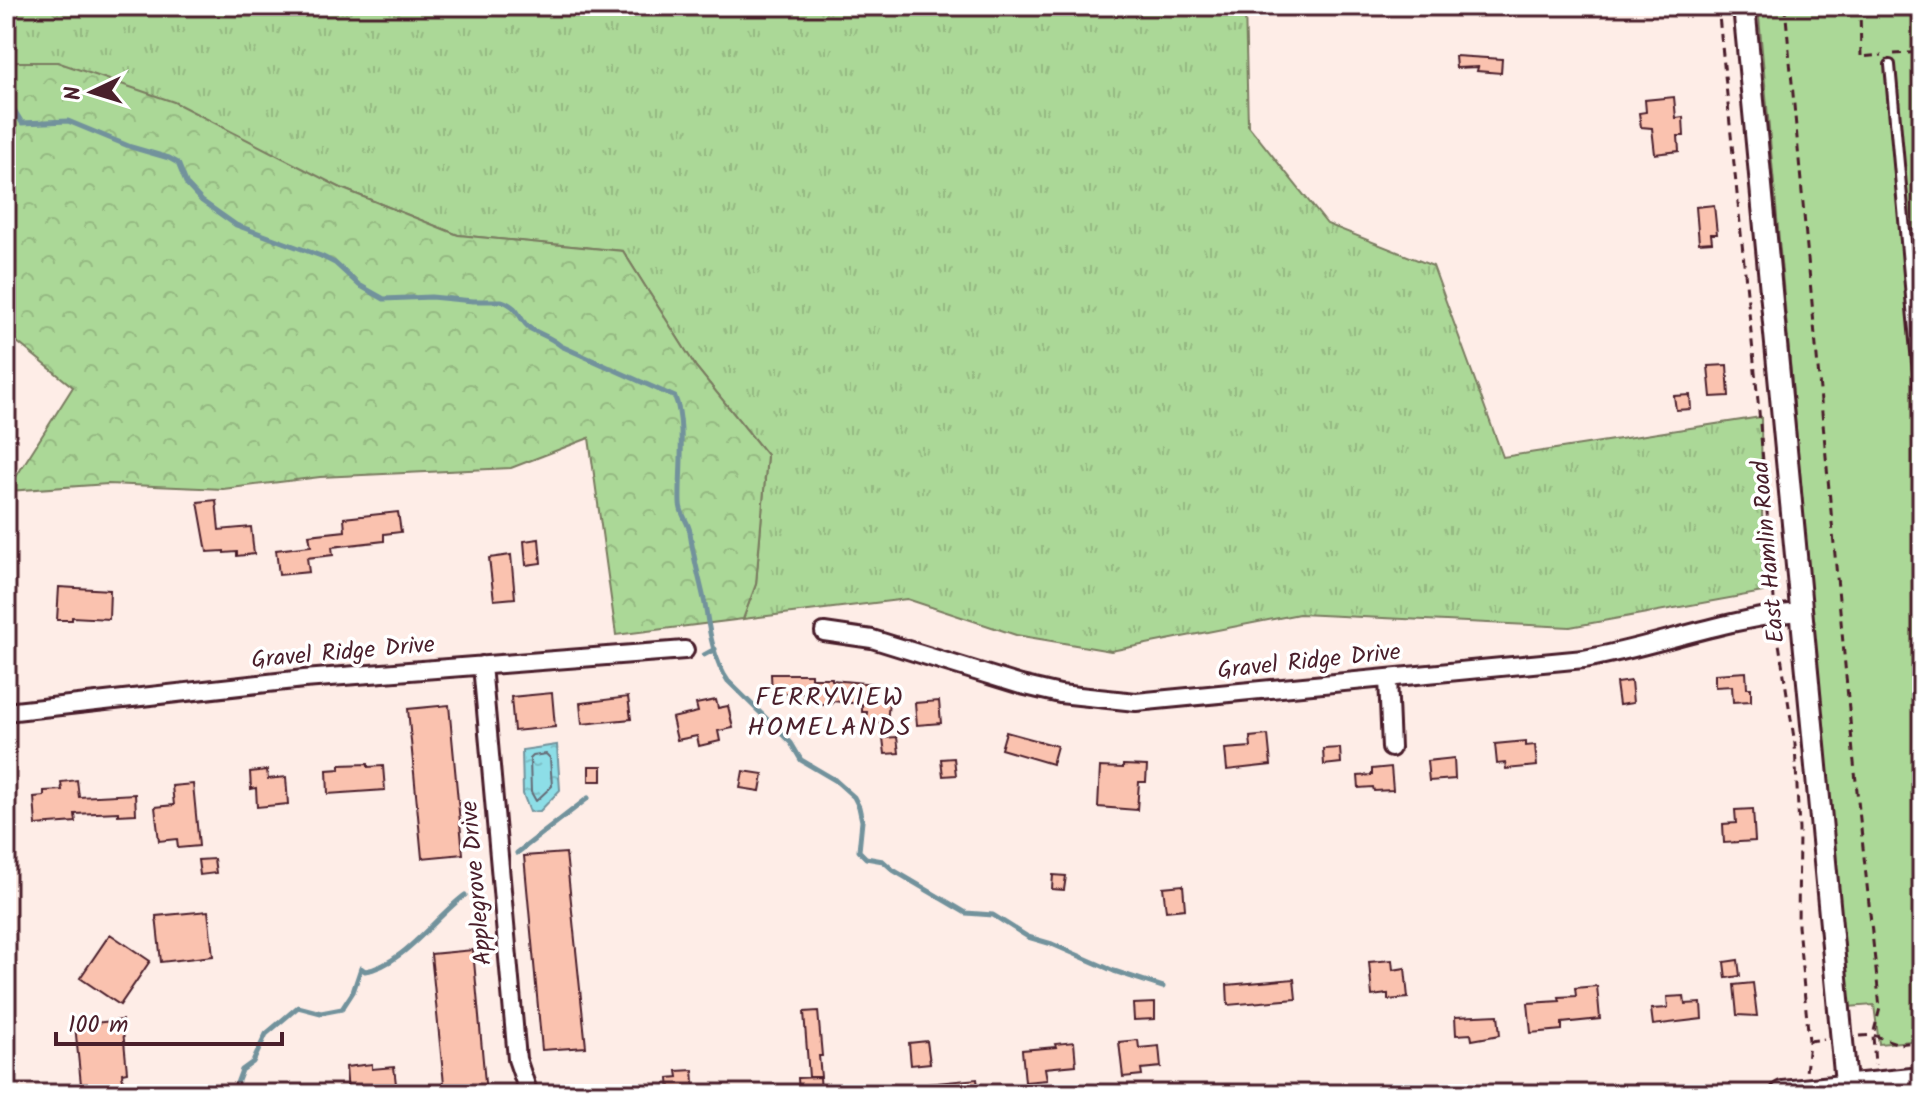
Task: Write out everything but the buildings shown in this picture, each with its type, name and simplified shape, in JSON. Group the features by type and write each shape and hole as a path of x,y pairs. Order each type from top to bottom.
{"main road":[{"path":"1783,1094 1847,1090 1922,1080"}],"street":[{"name":"East Hamlin Road","path":"1744,6 1847,1090"},
{"name":"Gravel Ridge Drive","path":"824,632 872,639 1060,694 1112,701 1174,700 1584,659 1640,648 1746,618 1801,612"},
{"name":"Gravel Ridge Drive","path":"6,712 296,680 685,650"},
{"name":"Applegrove Drive","path":"482,665 517,1059 529,1094"},
{"path":"1388,678 1391,748"}],"lane":[{"path":"1890,65 1919,385 1922,385"}],"path":[{"path":"1718,6 1759,411 1773,596"},
{"path":"1785,6 1848,707 1880,1008 1873,1035 1874,1058"},
{"path":"1860,6 1861,57 1922,52"},
{"path":"1777,635 1795,744 1799,820 1798,926 1809,1041 1806,1072"},
{"path":"1857,1037 1873,1035 1899,1044 1922,1041"},
{"path":"1809,1041 1821,1040"}],"green space":[{"path":"6,6 1245,6 1248,125 1327,224 1433,266 1503,457 1761,417 1763,592 1570,627 1299,614 1111,651 1016,635 907,599 743,619 756,584 767,455 696,367 623,251 458,235 341,188 57,62 6,62"},
{"path":"1758,6 1922,6 1922,1040 1879,1044 1874,1005 1848,1007"},
{"path":"6,62 57,62 174,102 341,188 458,235 623,251 696,367 767,455 756,584 743,619 616,635 589,438 511,468 320,477 223,489 108,484 7,491 73,387 6,333"}],"water":[{"path":"557,745 560,790 540,811 530,812 523,794 522,750"}],"waterway":[{"path":"6,106 13,108 22,123 68,121 131,147 169,158 178,163 187,185 202,201 236,225 321,256 335,263 359,285 384,299 431,297 502,301 513,307 531,329 561,346 675,397 681,434 680,507 690,532 715,654 728,681 791,743 801,760 835,780 854,797 862,821 859,851 866,858 883,861 966,913 993,915 1028,937 1163,987"},
{"path":"704,655 715,649"},
{"path":"517,853 588,798"},
{"path":"233,1094 242,1070 253,1062 266,1034 298,1007 321,1013 342,1009 353,992 361,968 365,971 392,960 465,895"}],"district":[{"name":"FERRYVIEW HOMELANDS","path":"830,713"}]}
